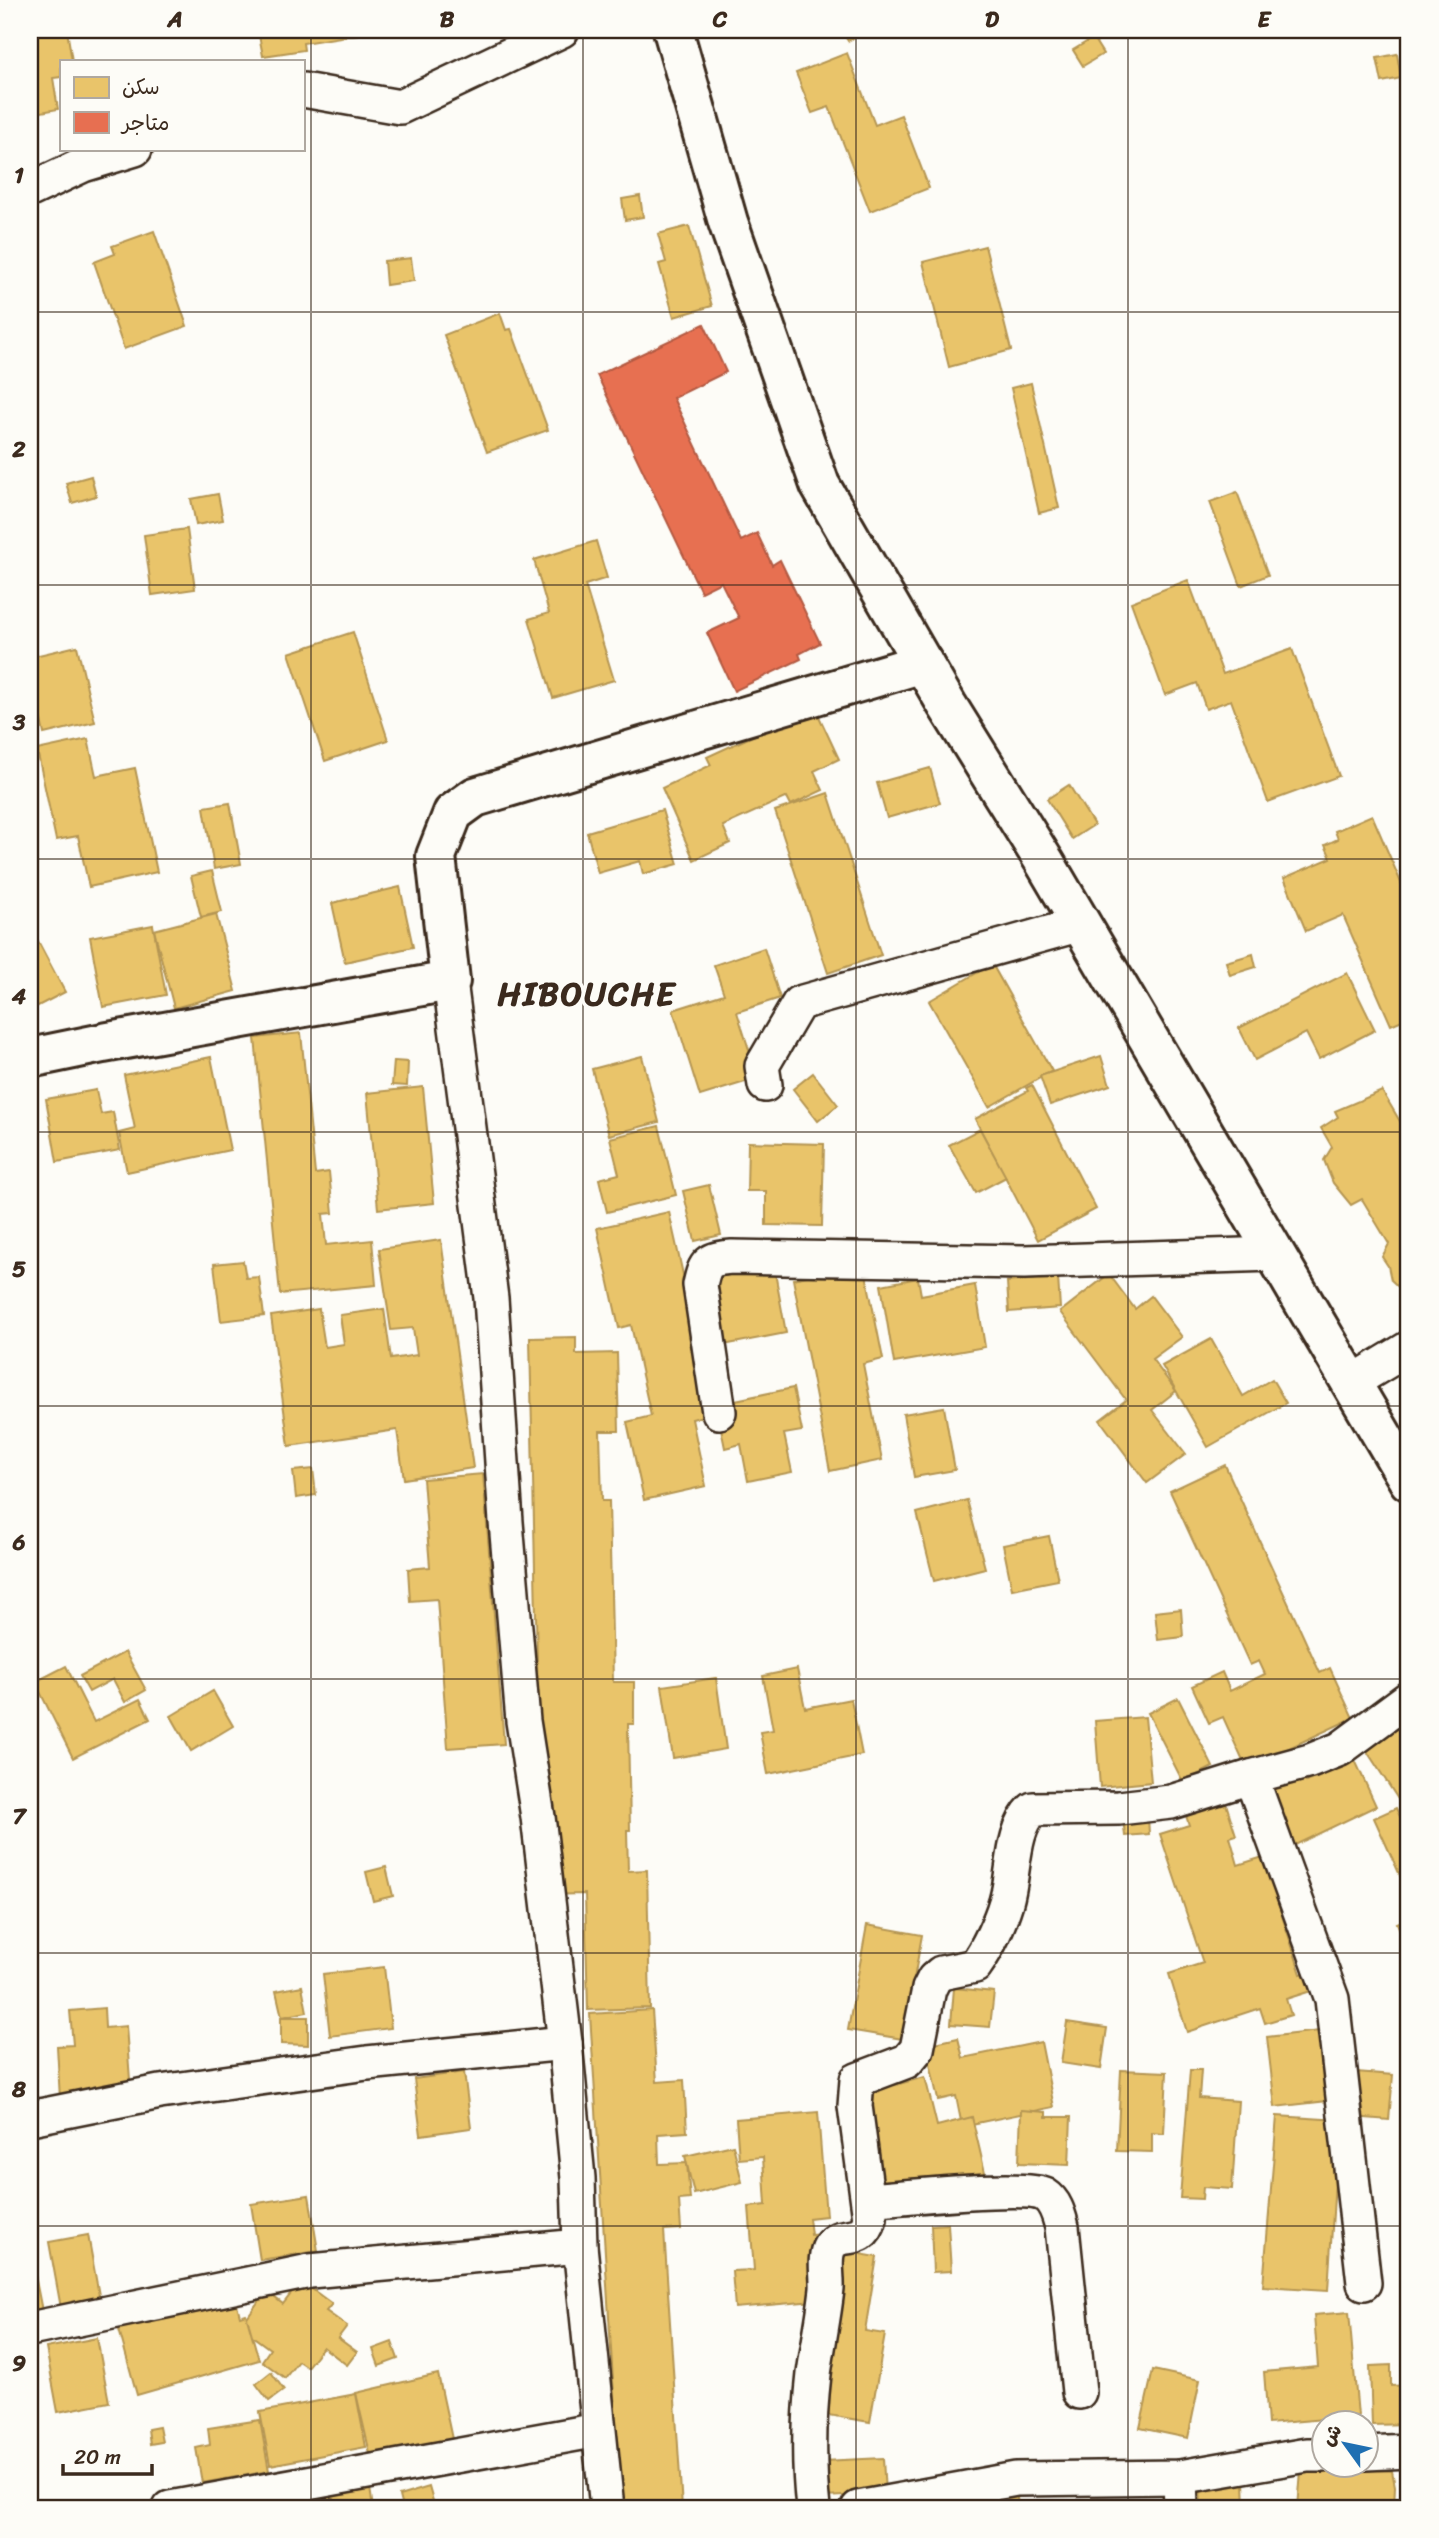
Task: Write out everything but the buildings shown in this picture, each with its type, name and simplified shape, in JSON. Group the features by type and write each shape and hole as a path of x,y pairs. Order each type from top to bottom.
{"main road":[{"path":"673,30 727,222 820,485 1409,1481"},
{"path":"30,1058 450,981 436,856 453,813 475,797 923,663"}],"street":[{"path":"304,90 400,107 562,30"},
{"path":"30,190 83,165 132,150"},
{"path":"765,1085 762,1066 799,1003 1081,924"},
{"path":"450,981 491,1298 523,1721 538,1817 565,2043 578,2178 580,2246 607,2508"},
{"path":"719,1412 699,1285 704,1267 715,1258 1024,1262 1274,1254"},
{"path":"1351,1383 1409,1348"},
{"path":"813,2508 809,2471 813,2403 827,2288 827,2255 830,2245 837,2239 858,2235 867,2228 870,2218 855,2106 857,2080 907,2061 917,2049 929,1989 934,1979 941,1973 975,1965 982,1957 1006,1902 1020,1830 1027,1815 1033,1809 1119,1808 1171,1802 1310,1761 1340,1749 1409,1698"},
{"path":"1251,1777 1332,1998 1364,2283"},
{"path":"30,2118 160,2092 367,2063 565,2043"},
{"path":"868,2200 1018,2190 1044,2195 1055,2205 1062,2227 1079,2392"},
{"path":"30,2329 310,2271 580,2246"},
{"path":"170,2508 598,2430"},
{"path":"858,2508 956,2499 1016,2480 1181,2493 1310,2455"},
{"path":"1380,2455 1408,2459"}],"district":[{"name":"HIBOUCHE","path":"587,993"}]}
